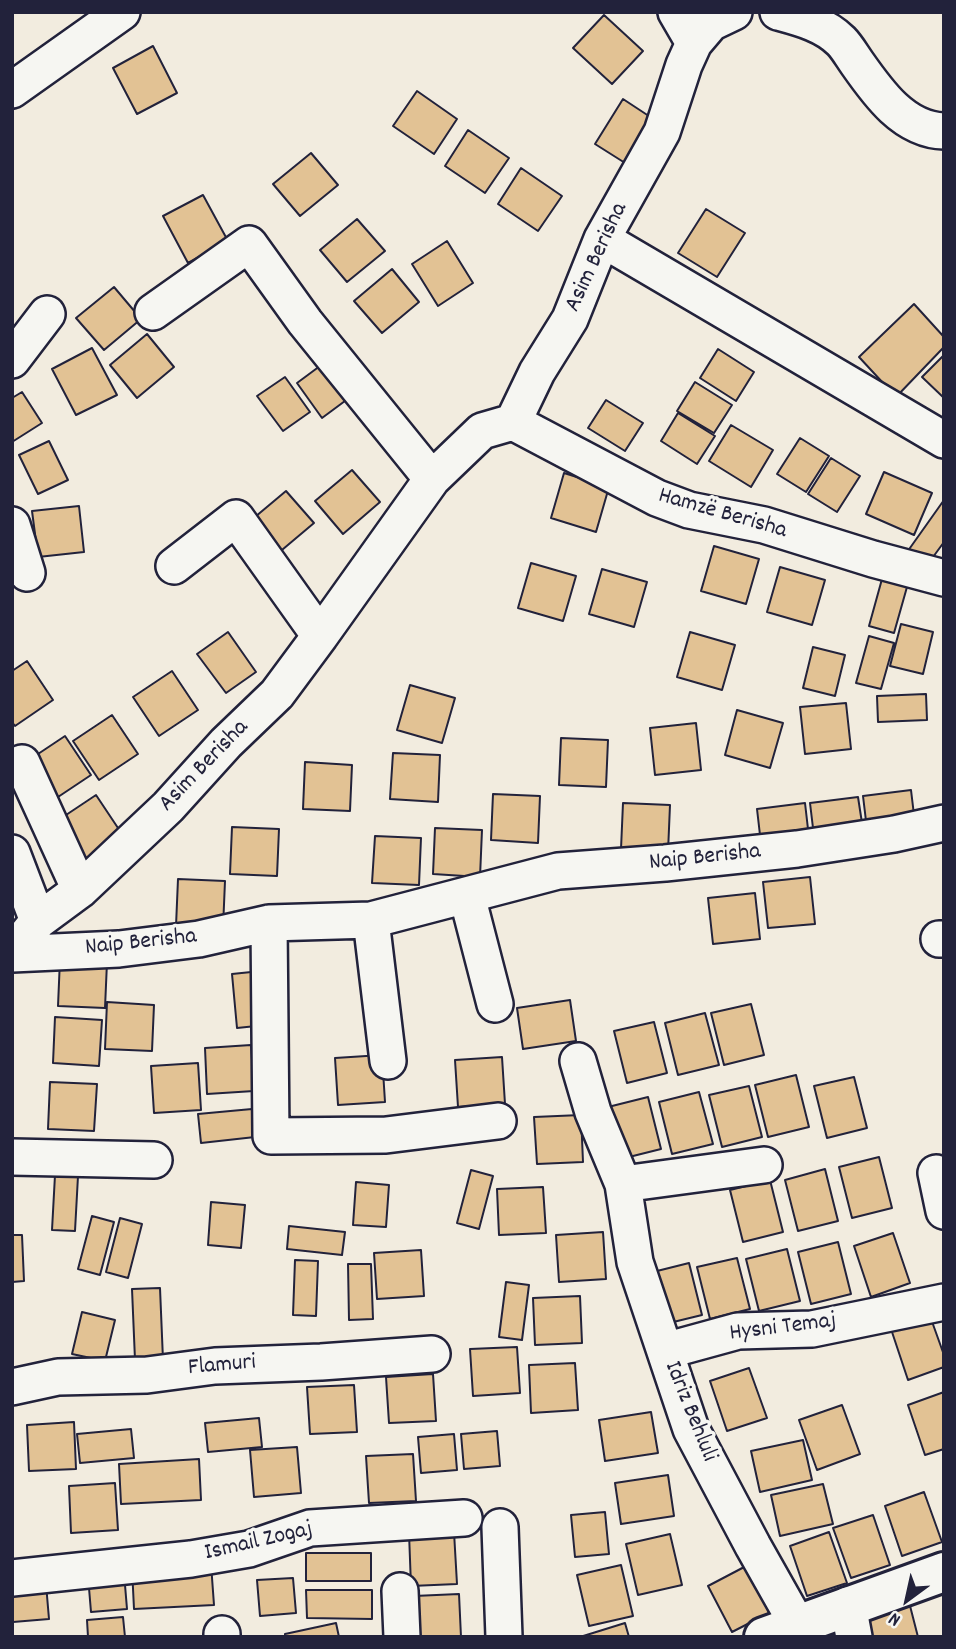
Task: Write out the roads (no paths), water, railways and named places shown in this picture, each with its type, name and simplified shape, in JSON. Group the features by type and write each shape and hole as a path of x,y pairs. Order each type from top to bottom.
{"street":[{"path":"12,90 122,12"},
{"path":"676,12 694,43"},
{"name":"Asim Berisha","path":"12,954 38,921 80,890 168,807 226,743 277,694 432,479 482,430 513,422 537,372 570,319 602,239 662,132 694,43 712,23 734,12"},
{"path":"778,12 813,22 841,41 883,99 902,115 921,125 931,130 944,131"},
{"path":"602,239 944,440"},
{"path":"153,312 249,244 304,322 432,479"},
{"path":"12,360 47,314"},
{"name":"Hamzë Berisha","path":"513,422 657,498 690,510 764,525 944,578"},
{"path":"174,566 236,517 320,636"},
{"path":"12,525 27,573"},
{"path":"22,763 80,890"},
{"name":"Naip Berisha","path":"12,954 146,946 199,939 269,923 371,920 558,871 797,849 894,834 944,823"},
{"path":"12,853 38,921"},
{"path":"467,895 495,1004"},
{"path":"371,920 388,1061"},
{"path":"269,923 271,1136 386,1135 498,1121"},
{"name":"Idriz Behluli","path":"578,1061 593,1112 623,1184 635,1262 691,1429 780,1630"},
{"path":"12,1157 154,1160"},
{"path":"623,1184 764,1165"},
{"path":"936,1173 944,1211"},
{"name":"Hysni Temaj","path":"665,1351 738,1331 812,1329 944,1302"},
{"name":"Flamuri","path":"12,1387 58,1377 147,1375 215,1366 432,1354"},
{"name":"Ismail Zogaj","path":"12,1578 191,1559 248,1549 310,1528 464,1518"},
{"path":"500,1527 504,1637"},
{"path":"780,1630 851,1621 944,1572"},
{"path":"400,1591 402,1637"}]}
